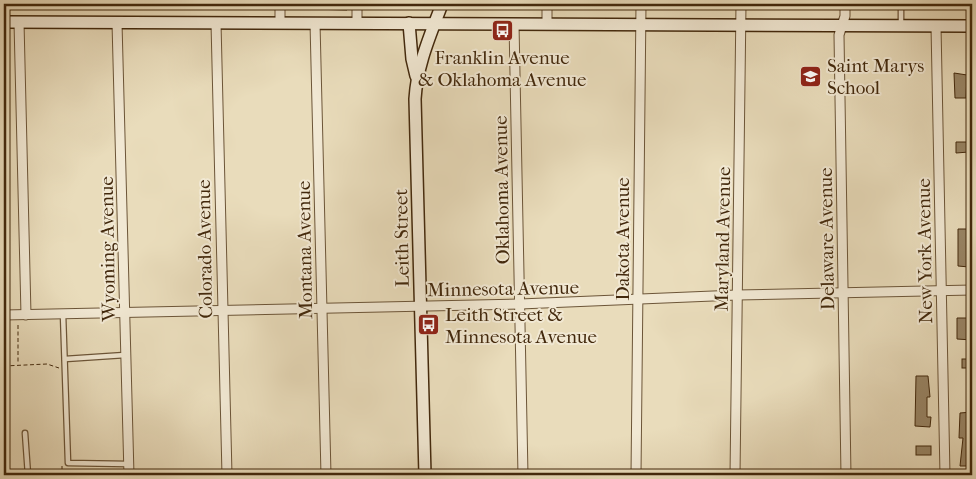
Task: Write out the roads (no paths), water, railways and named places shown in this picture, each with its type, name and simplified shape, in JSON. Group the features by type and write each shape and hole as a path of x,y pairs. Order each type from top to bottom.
{"street":[{"path":"280,4 280,23"},
{"path":"357,4 357,23"},
{"name":"Leith Street","path":"425,475 420,306 417,77 442,4"},
{"path":"547,4 547,24"},
{"name":"Dakota Avenue","path":"636,475 641,4"},
{"name":"Maryland Avenue","path":"735,475 741,4"},
{"name":"Delaware Avenue","path":"845,4 845,16 838,35 846,475"},
{"path":"4,22 972,26"},
{"path":"19,22 26,314"},
{"name":"Wyoming Avenue","path":"117,22 129,475"},
{"name":"Colorado Avenue","path":"216,23 227,475"},
{"name":"Montana Avenue","path":"315,23 326,475"},
{"path":"409,23 412,59 417,77"},
{"name":"Oklahoma Avenue","path":"514,24 523,475"},
{"name":"New York Avenue","path":"936,26 945,475"},
{"name":"Minnesota Avenue","path":"4,315 520,304 737,295 972,290"}],"lane":[{"path":"901,4 901,25"},
{"path":"63,314 68,463 129,464"},
{"path":"64,360 126,355"},
{"path":"25,433 28,475"}],"place":[{"name":"Franklin Avenue & Oklahoma Avenue","path":"502,31"},
{"name":"Saint Marys School","path":"811,76"},
{"name":"Leith Street & Minnesota Avenue","path":"429,325"}]}
